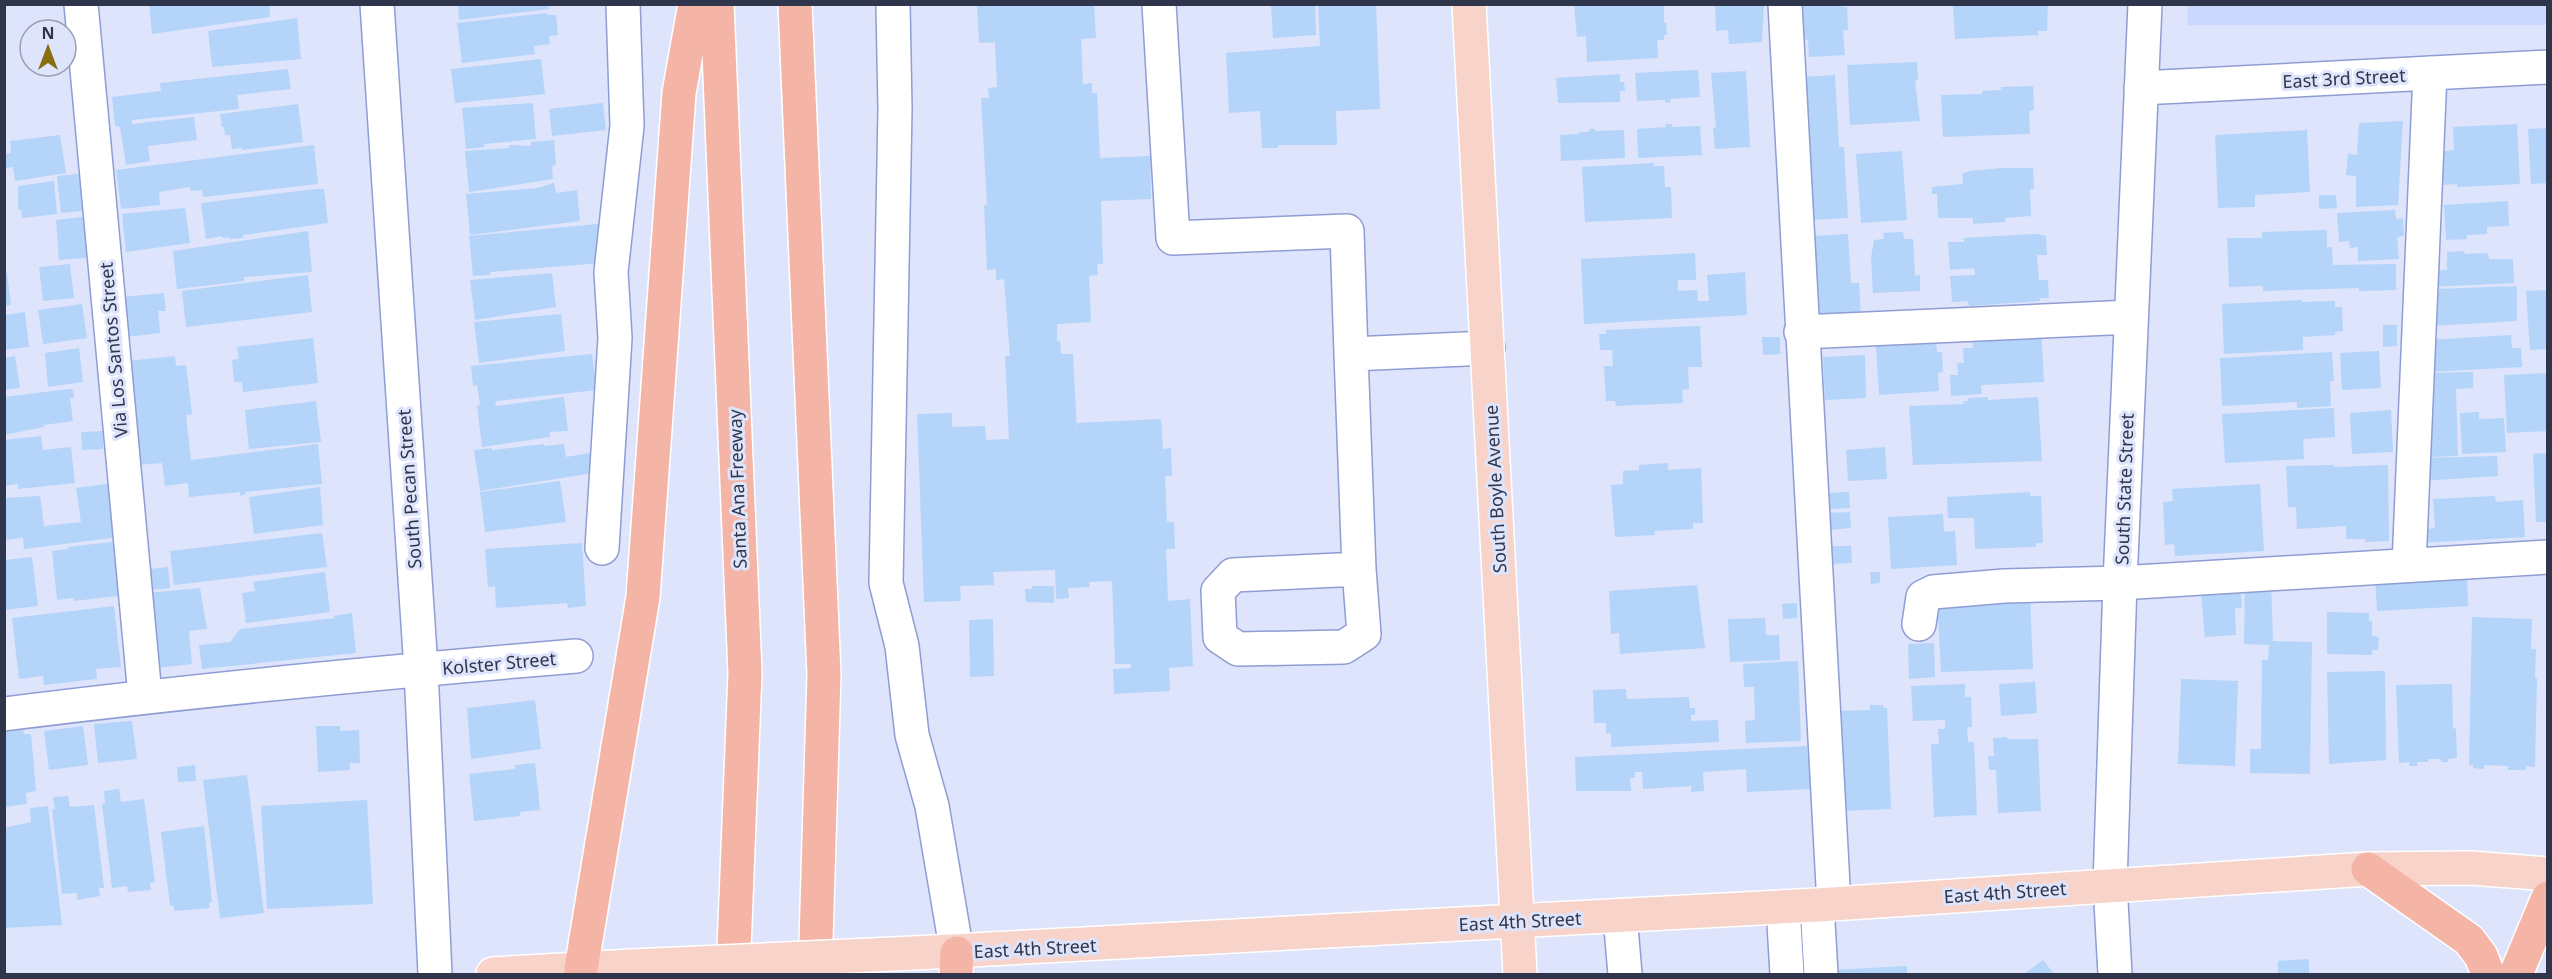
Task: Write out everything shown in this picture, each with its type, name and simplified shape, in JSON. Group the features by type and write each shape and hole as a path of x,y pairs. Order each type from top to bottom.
{"highway":[{"path":"581,969 643,597 679,93 695,4"},
{"name":"Santa Ana Freeway","path":"717,4 745,673 733,975"},
{"path":"795,4 824,674 815,975"},
{"path":"2368,869 2469,940 2481,956 2488,975"},
{"path":"2516,975 2547,898"}],"main road":[{"name":"South Boyle Avenue","path":"1469,4 1520,975"},
{"name":"East 4th Street","path":"493,975 914,953 956,964 1518,922 2368,869 2471,868 2547,874"}],"street":[{"name":"Via Los Santos Street","path":"81,4 145,696"},
{"name":"South Pecan Street","path":"377,4 421,669 435,975"},
{"path":"602,548 615,338 611,272 627,126 623,4"},
{"path":"893,4 895,110 886,583 902,646 912,735 932,806 956,964"},
{"path":"1159,4 1173,238 1347,231 1359,568"},
{"path":"1785,4 1826,904 1821,975"},
{"name":"South State Street","path":"2115,975 2110,884 2120,583 2145,4"},
{"name":"East 3rd Street","path":"2141,88 2547,67"},
{"path":"2409,566 2430,73"},
{"path":"1801,332 2131,317"},
{"path":"1351,354 1488,348"},
{"path":"1919,624 1923,597 1933,592 2004,586 2120,583 2547,557"},
{"name":"Kolster Street","path":"4,714 145,696 576,656"},
{"path":"1783,907 1787,975"},
{"path":"1620,916 1625,975"}],"shaded area":[{"path":"2188,5 2547,5 2547,25 2187,25"}],"building":[{"path":"149,4 269,4 270,17 152,34"},
{"path":"458,4 548,4 549,9 459,20"},
{"path":"977,4 1094,4 1096,38 1081,39 1083,84 1092,83 1092,93 1097,93 1100,158 1150,156 1151,199 1101,201 1103,264 1097,264 1098,275 1089,276 1091,322 1057,324 1057,341 1060,341 1061,354 1073,354 1077,432 1077,423 1161,419 1163,449 1171,448 1172,476 1165,476 1167,522 1174,522 1175,549 1166,549 1168,601 1190,599 1193,666 1169,668 1170,691 1114,694 1113,669 1131,668 1131,664 1115,664 1112,581 1089,582 1090,587 1068,588 1069,598 1056,599 1055,570 993,572 994,585 960,586 961,601 924,602 917,414 952,413 952,427 985,426 986,440 1009,439 1005,356 1010,356 1004,279 996,280 996,269 987,270 984,205 987,205 981,98 989,98 988,88 997,87 995,42 979,43"},
{"path":"1271,4 1315,4 1316,35 1273,38"},
{"path":"1318,4 1376,4 1380,109 1336,111 1337,145 1278,145 1278,148 1262,148 1260,111 1229,113 1226,53 1320,46"},
{"path":"1574,4 1664,4 1664,23 1666,23 1667,35 1664,35 1664,40 1657,40 1658,58 1587,62 1586,36 1577,37"},
{"path":"1715,4 1764,4 1762,42 1729,44 1728,30 1716,31"},
{"path":"1799,4 1841,4 1841,7 1847,7 1848,30 1843,30 1845,55 1809,57 1808,40 1801,40"},
{"path":"1953,4 2048,4 2047,31 2038,31 2038,35 1955,39"},
{"path":"547,13 547,15 556,15 558,35 549,36 550,44 534,46 535,54 462,63 457,23"},
{"path":"297,18 301,59 212,67 208,31"},
{"path":"541,59 545,94 455,103 451,69"},
{"path":"1917,62 1918,80 1915,81 1920,121 1850,125 1847,65"},
{"path":"288,69 291,89 237,95 239,109 132,120 132,124 194,117 197,140 148,146 150,161 126,165 120,127 115,126 112,97 161,91 160,83"},
{"path":"1698,70 1700,97 1670,99 1671,102 1665,103 1665,100 1637,101 1635,73"},
{"path":"1746,71 1750,147 1715,149 1713,128 1716,128 1711,73"},
{"path":"1620,74 1620,82 1624,82 1625,91 1620,91 1620,102 1558,103 1556,78"},
{"path":"1835,75 1839,147 1844,147 1848,218 1812,220 1801,77"},
{"path":"2033,86 2034,110 2029,111 2030,134 1943,137 1941,95 1982,94 1982,91 2001,90 2001,87"},
{"path":"533,103 536,139 484,144 485,147 466,149 462,108"},
{"path":"603,103 606,130 552,136 549,109"},
{"path":"298,104 303,142 242,150 241,148 232,149 230,135 225,135 220,114"},
{"path":"2403,121 2398,205 2356,207 2356,176 2346,175 2348,154 2357,155 2359,123"},
{"path":"1665,124 1672,124 1672,127 1700,126 1702,155 1638,158 1637,129 1666,127"},
{"path":"2517,124 2520,184 2457,187 2457,184 2439,185 2437,152 2454,150 2453,127"},
{"path":"2547,128 2547,183 2531,184 2528,129"},
{"path":"1589,129 1595,129 1595,131 1624,130 1625,158 1561,161 1560,135 1589,132"},
{"path":"2307,130 2310,192 2255,195 2255,207 2218,208 2215,135"},
{"path":"60,135 66,173 15,181 13,167 6,168 5,160 5,154 11,153 10,141"},
{"path":"554,140 556,165 552,166 553,179 469,192 465,151 509,148 509,145 531,146 531,142"},
{"path":"314,145 318,184 203,197 202,190 191,191 190,187 159,192 160,205 121,209 116,170"},
{"path":"1902,151 1907,220 1861,223 1856,154"},
{"path":"1654,163 1654,166 1664,166 1665,187 1671,187 1672,218 1585,222 1582,167"},
{"path":"2033,168 2034,189 2030,189 2031,216 2005,218 2005,222 1973,224 1973,218 1938,218 1937,194 1932,194 1932,187 1963,184 1962,174 1970,171"},
{"path":"88,173 92,210 61,213 57,176"},
{"path":"54,181 57,214 22,218 21,210 18,210 18,186"},
{"path":"554,183 556,193 577,190 580,221 470,235 466,194 537,188"},
{"path":"324,189 328,223 243,235 243,238 230,239 230,237 222,238 222,236 206,239 201,203"},
{"path":"2319,195 2336,195 2337,208 2319,209"},
{"path":"2508,201 2509,226 2487,227 2487,234 2467,235 2467,239 2446,240 2444,205"},
{"path":"185,208 190,243 126,252 122,214"},
{"path":"2395,210 2396,219 2403,218 2404,236 2397,237 2399,259 2358,261 2358,247 2350,248 2349,241 2339,242 2337,213"},
{"path":"90,216 94,257 59,260 56,220"},
{"path":"598,224 601,263 490,272 490,275 473,276 469,236"},
{"path":"2327,230 2327,247 2332,247 2333,265 2396,264 2396,290 2359,291 2359,288 2263,291 2263,286 2229,287 2227,238 2262,238 2262,232"},
{"path":"308,231 312,272 244,277 244,281 177,289 173,251"},
{"path":"1903,232 1904,239 1913,239 1915,276 1920,275 1920,291 1873,293 1871,258 1874,240 1884,239 1883,233"},
{"path":"1848,234 1851,283 1859,283 1861,316 1818,319 1814,236"},
{"path":"2036,234 2046,236 2047,255 2037,255 2039,280 2048,280 2049,298 2040,298 2040,301 1969,306 1968,301 1952,302 1950,276 1975,275 1974,268 1950,270 1948,242 1964,242 1964,238"},
{"path":"2464,251 2465,254 2488,253 2489,259 2513,259 2514,283 2430,287 2429,271 2447,270 2447,252"},
{"path":"1695,253 1696,280 1678,280 1678,291 1697,290 1698,301 1709,301 1707,275 1745,272 1747,315 1584,324 1581,259"},
{"path":"70,264 74,298 43,301 39,267"},
{"path":"4,272 7,272 11,305 4,306"},
{"path":"552,273 556,307 475,320 470,280"},
{"path":"308,275 312,312 186,327 182,291"},
{"path":"2517,286 2517,321 2430,326 2436,289"},
{"path":"2547,290 2547,349 2530,350 2526,291"},
{"path":"164,293 166,311 158,311 160,333 126,337 122,297"},
{"path":"2302,300 2302,302 2335,301 2335,307 2342,307 2343,331 2335,332 2335,335 2303,337 2303,350 2224,354 2222,304"},
{"path":"82,304 87,338 43,344 38,310"},
{"path":"25,312 29,347 4,350 4,315"},
{"path":"561,314 565,351 479,363 474,322"},
{"path":"2041,324 2044,382 1981,385 1982,394 1951,396 1950,375 1958,375 1957,363 1964,363 1963,348 1973,348 1972,328"},
{"path":"2383,325 2397,325 2397,346 2383,347"},
{"path":"1700,326 1702,367 1688,367 1689,389 1682,390 1683,403 1616,406 1615,401 1606,401 1604,366 1613,366 1612,350 1600,350 1599,334 1606,334 1606,330"},
{"path":"2511,335 2512,348 2521,348 2522,367 2428,372 2426,340"},
{"path":"1762,337 1780,337 1780,354 1763,355"},
{"path":"313,338 318,383 243,392 242,382 234,382 232,360 239,359 237,347"},
{"path":"1936,343 1937,352 1942,352 1943,372 1938,373 1939,391 1879,395 1876,346"},
{"path":"79,348 83,382 48,387 45,353"},
{"path":"2379,351 2381,388 2342,390 2340,353"},
{"path":"2332,352 2334,381 2330,381 2331,406 2297,408 2297,402 2222,406 2220,358"},
{"path":"592,354 597,390 497,401 495,404 496,406 564,397 568,431 550,432 550,437 482,447 477,406 480,405 477,385 473,386 471,366"},
{"path":"1865,355 1866,398 1825,400 1823,357"},
{"path":"15,356 20,388 4,390 4,358"},
{"path":"175,356 176,366 186,365 192,414 186,415 191,460 318,444 322,484 245,492 246,494 240,496 240,492 189,497 188,483 165,486 162,463 138,465 127,361"},
{"path":"2473,372 2473,388 2456,389 2458,456 2424,457 2425,373"},
{"path":"2547,373 2547,431 2507,433 2504,375"},
{"path":"73,390 74,398 70,398 73,421 44,425 44,427 4,435 4,397"},
{"path":"1988,397 1988,400 2038,397 2042,461 1913,465 1909,406 1964,404 1963,401 1968,401 1968,398"},
{"path":"316,401 321,442 249,449 245,410"},
{"path":"2334,408 2335,437 2303,439 2304,459 2225,463 2222,414"},
{"path":"2391,410 2393,452 2352,454 2350,413"},
{"path":"2479,412 2479,419 2504,418 2506,452 2462,454 2460,413"},
{"path":"103,431 103,449 82,450 81,432"},
{"path":"41,436 43,450 71,447 75,483 18,489 18,484 4,486 4,440"},
{"path":"544,444 544,446 564,444 566,457 590,453 593,473 480,491 474,450"},
{"path":"1885,447 1887,479 1848,481 1846,450"},
{"path":"2547,453 2547,522 2536,522 2533,454"},
{"path":"2497,456 2498,476 2421,481 2420,458"},
{"path":"1668,463 1668,470 1701,468 1703,523 1693,523 1693,529 1655,531 1655,535 1615,537 1611,485 1623,484 1623,471 1639,470 1639,465"},
{"path":"2334,465 2334,467 2388,465 2389,541 2365,542 2365,539 2346,539 2346,526 2297,529 2296,507 2288,507 2286,466"},
{"path":"560,481 566,522 485,532 480,492"},
{"path":"113,483 120,537 24,549 23,538 4,540 4,498 40,496 44,526 81,522 76,488"},
{"path":"2260,484 2264,551 2175,556 2174,544 2165,545 2163,502 2173,501 2172,489"},
{"path":"320,487 323,525 254,534 249,497"},
{"path":"1849,492 1850,508 1829,509 1828,493"},
{"path":"2030,492 2030,496 2041,496 2043,543 2036,543 2036,547 1975,549 1974,518 1948,518 1947,497"},
{"path":"2495,496 2496,502 2523,500 2525,537 2419,543 2418,530 2435,528 2433,499"},
{"path":"1850,512 1851,528 1830,530 1829,513"},
{"path":"1943,514 1944,532 1955,531 1957,565 1891,569 1888,517"},
{"path":"322,533 327,567 174,585 170,551"},
{"path":"120,541 126,595 74,601 73,598 57,600 52,551"},
{"path":"582,543 586,606 568,608 567,603 496,608 495,586 488,587 485,549"},
{"path":"1831,546 1851,546 1852,563 1831,564"},
{"path":"32,557 38,606 4,610 4,560"},
{"path":"168,567 170,588 151,590 149,569"},
{"path":"325,572 330,612 246,623 242,593 255,591 253,582"},
{"path":"1870,572 1880,572 1880,583 1871,584"},
{"path":"2467,572 2468,606 2377,611 2375,576"},
{"path":"2245,580 2271,581 2273,641 2312,642 2310,774 2250,773 2250,749 2261,749 2262,660 2268,660 2269,645 2244,644"},
{"path":"1697,585 1705,648 1620,654 1619,633 1611,634 1609,591"},
{"path":"1032,586 1054,586 1054,603 1026,602 1025,589 1032,589"},
{"path":"200,588 207,629 189,631 192,664 157,668 148,593"},
{"path":"2241,593 2242,608 2235,608 2236,635 2205,637 2201,594"},
{"path":"2030,594 2033,669 1941,672 1937,598"},
{"path":"1797,603 1797,618 1783,619 1782,604"},
{"path":"114,606 121,667 96,669 97,679 44,685 43,676 19,679 12,618"},
{"path":"2327,612 2369,613 2369,621 2372,621 2372,636 2379,637 2378,650 2372,650 2372,655 2327,654"},
{"path":"352,613 356,653 202,669 199,645 230,642 240,629 335,618 334,616"},
{"path":"2472,617 2532,619 2531,649 2536,649 2535,678 2537,678 2535,767 2526,766 2526,770 2508,770 2508,766 2484,765 2484,769 2473,768 2473,765 2469,765"},
{"path":"1765,618 1766,635 1779,635 1780,660 1730,662 1728,619"},
{"path":"993,619 994,676 970,677 969,620"},
{"path":"1934,643 1935,677 1909,679 1908,644"},
{"path":"1798,661 1801,741 1746,743 1745,721 1755,720 1754,687 1744,687 1743,664"},
{"path":"2385,671 2386,760 2329,764 2327,672"},
{"path":"2181,679 2238,681 2235,766 2178,764"},
{"path":"2035,682 2037,713 2001,716 1999,684"},
{"path":"1965,684 1965,697 1971,697 1972,727 1967,727 1968,742 1974,742 1977,815 1934,817 1931,744 1939,744 1938,729 1945,729 1945,720 1913,721 1911,686"},
{"path":"2452,684 2453,729 2456,728 2457,758 2448,759 2448,762 2441,762 2441,759 2428,759 2428,762 2417,762 2417,766 2409,766 2409,762 2399,763 2396,685"},
{"path":"1626,689 1627,699 1689,697 1690,708 1695,708 1695,715 1691,715 1691,721 1718,720 1719,742 1611,747 1611,733 1606,734 1606,723 1594,723 1593,690"},
{"path":"535,700 541,749 471,759 467,708"},
{"path":"1870,705 1883,705 1887,708 1891,809 1841,811 1837,711 1870,710"},
{"path":"22,721 24,734 31,734 36,791 26,793 27,804 4,807 4,723"},
{"path":"132,721 137,759 98,763 94,724"},
{"path":"83,726 88,765 49,770 44,731"},
{"path":"316,726 340,726 340,731 359,730 360,763 350,763 350,770 318,772"},
{"path":"2007,737 2007,739 2038,739 2041,811 1998,813 1996,770 1989,770 1988,756 1994,756 1993,738"},
{"path":"1807,746 1810,789 1747,792 1746,769 1703,772 1704,791 1691,792 1691,786 1643,789 1642,772 1635,772 1635,778 1630,778 1631,791 1576,791 1575,757"},
{"path":"535,763 540,810 520,812 520,816 474,821 469,774 515,769 515,765"},
{"path":"195,765 196,781 178,782 177,767"},
{"path":"247,775 264,913 220,918 203,780"},
{"path":"119,789 121,802 144,799 155,882 150,883 151,890 128,892 127,886 112,888 102,804 105,803 104,791"},
{"path":"68,796 70,807 94,805 104,888 99,888 100,896 77,900 77,893 62,894 52,809 55,809 53,797"},
{"path":"367,800 373,904 267,909 261,806"},
{"path":"48,806 62,925 4,928 4,828 31,822 30,808"},
{"path":"204,826 212,902 209,903 210,908 174,911 174,906 170,906 161,832"},
{"path":"2309,959 2309,974 2278,974 2278,961"},
{"path":"2043,960 2054,974 2024,974"},
{"path":"1907,966 1907,974 1831,974 1831,970"}]}
